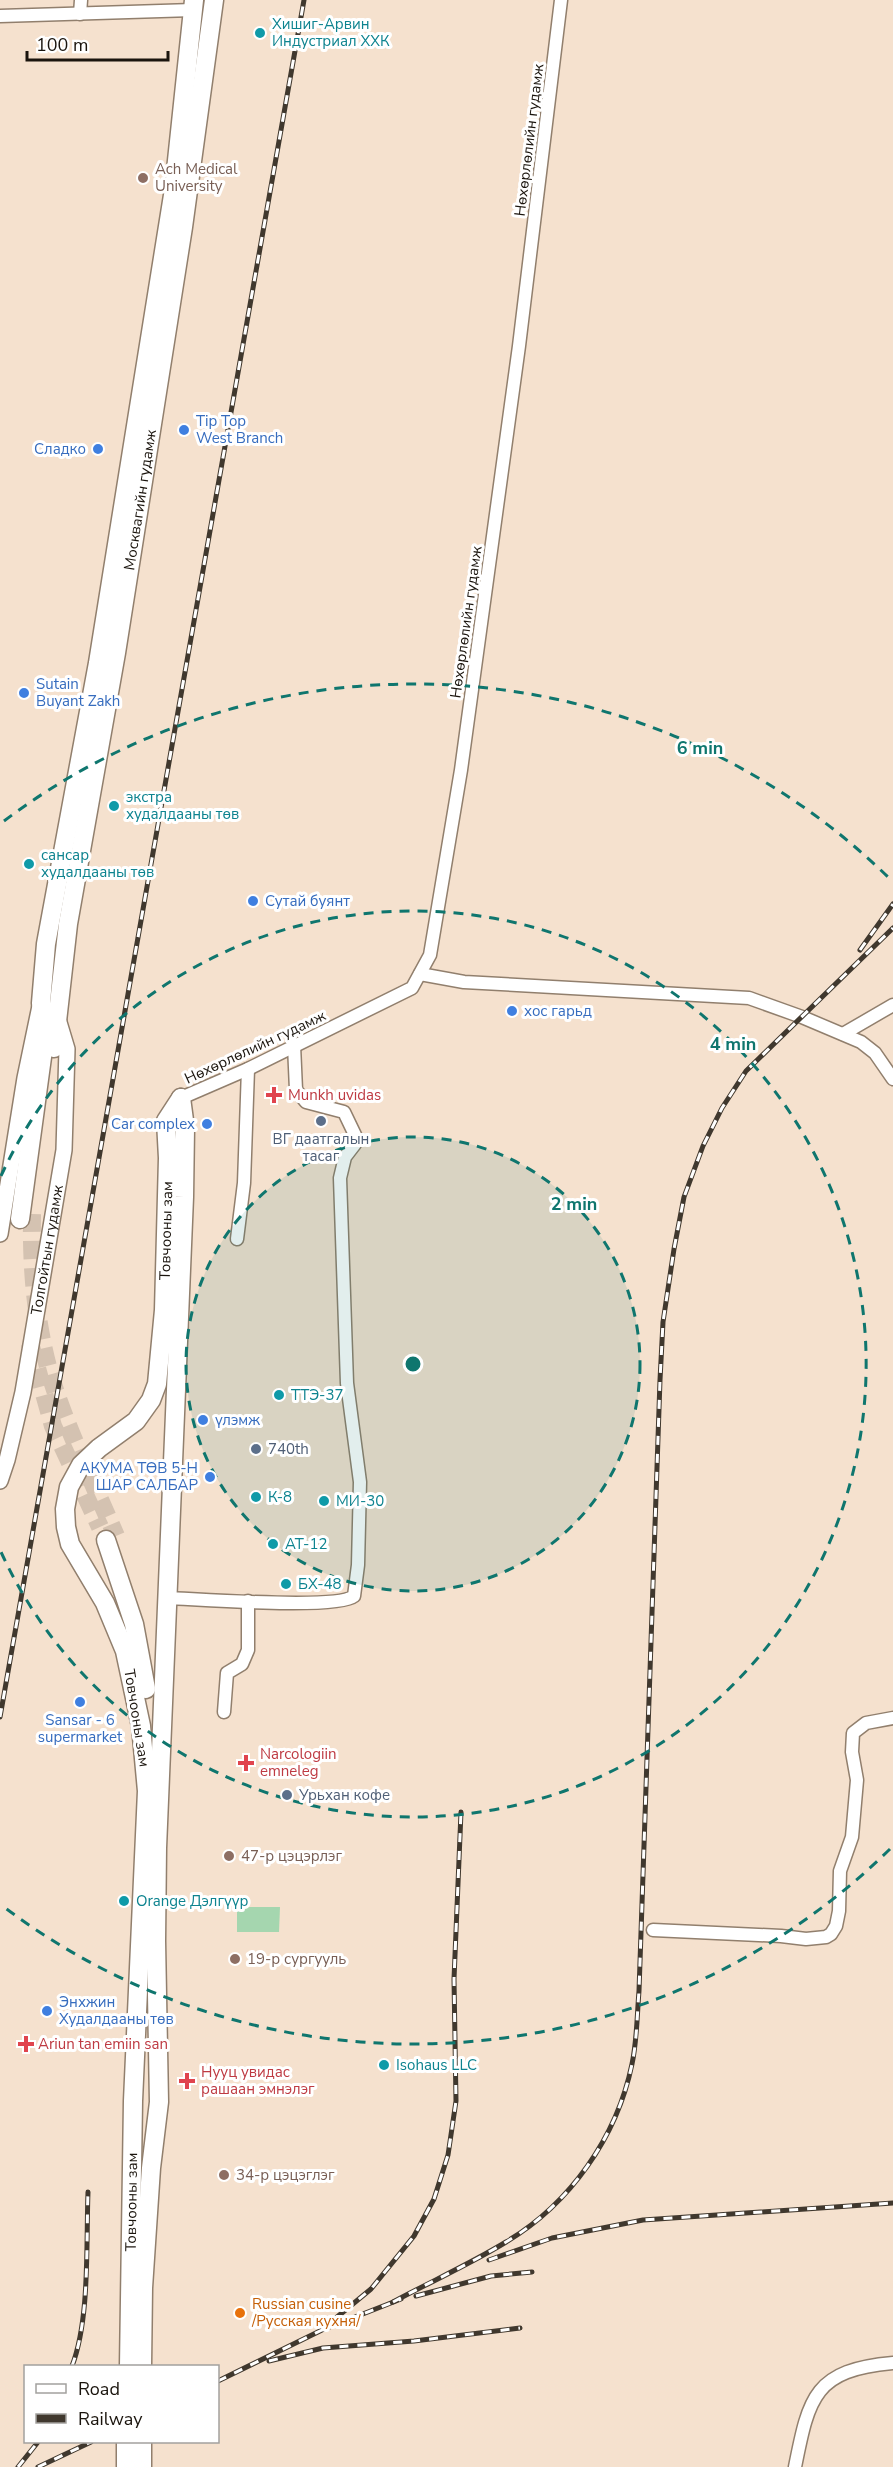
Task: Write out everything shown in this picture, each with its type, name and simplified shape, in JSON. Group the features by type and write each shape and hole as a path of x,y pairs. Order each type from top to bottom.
{"highway":[{"name":"Москвагийн гудамж","path":"194,5 174,189 98,663 46,944 41,1004 45,1035 26,1216 58,1019 69,924 116,653 181,238 213,5"},
{"name":"Товчооны зам","path":"129,2365 132,2101 147,1791 141,1726 122,1643 105,1603 70,1544 65,1509 69,1486 81,1465 136,1420 151,1400 157,1384 164,1310 168,1158 166,1121 181,1098"},
{"name":"Товчооны зам","path":"142,2365 143,2288 159,2102 156,1918 185,1146 181,1098"},
{"path":"141,1726 145,1716 147,1696 134,1624 111,1538 141,1605 157,1696 164,1709"},
{"path":"126,2443 126,2467"},
{"path":"142,2443 142,2467"}],"main road":[{"path":"0,1234 29,1056 41,1004"},
{"name":"Толгойтын гудамж","path":"0,1481 23,1392 64,1150 67,1048 58,1019"}],"street":[{"path":"80,14 81,0"},
{"name":"Нөхөрлөлийн гудамж","path":"181,1098 248,1069 412,988 430,955 461,770 515,376 561,0"},
{"path":"0,16 80,14 194,5"},
{"path":"420,974 464,982 749,998 861,1042 875,1053 893,1078"},
{"path":"843,1034 893,1005"},
{"path":"168,1598 320,1603 349,1600 354,1596 358,1565 360,1482 347,1383 340,1178 345,1156 355,1144 356,1137 344,1112 306,1102 296,1090 294,1045"},
{"path":"237,1239 244,1183 248,1069"},
{"path":"224,1712 227,1673 242,1664 248,1650 248,1601"},
{"path":"653,1930 759,1934 806,1939 826,1937 831,1934 836,1926 839,1911 840,1871 852,1837 856,1780 852,1752 853,1733 855,1729 866,1723 893,1718"},
{"path":"795,2467 818,2391 829,2381 850,2370 866,2365 893,2362"}],"green space":[{"path":"237,1907 280,1907 279,1932 237,1932"}],"tunnel":[{"path":"32,1214 32,1257 36,1301 48,1366 68,1425 116,1536"},
{"path":"30,1343 53,1426 100,1527"}],"railway":[{"path":"0,1717 304,0"},
{"path":"860,950 893,904"},
{"path":"393,2302 506,2242 551,2208 587,2166 615,2117 625,2091 635,2046 639,1991 663,1322 684,1197 703,1146 722,1108 746,1071 893,928"},
{"path":"331,2322 371,2289 414,2236 434,2199 448,2155 456,2101 454,1979 461,1812"},
{"path":"72,2365 78,2347 84,2304 88,2192"},
{"path":"489,2260 552,2238 643,2220 893,2203"},
{"path":"416,2296 491,2276 532,2272"},
{"path":"219,2381 322,2330 401,2299"},
{"path":"269,2361 323,2348 414,2341 520,2328"},
{"path":"18,2467 37,2443"},
{"path":"38,2467 89,2443"}],"place":[{"name":"Хишиг-Арвин Индустриал ХХК","path":"260,33"},
{"name":"Ach Medical University","path":"143,178"},
{"name":"Tip Top West Branch","path":"184,430"},
{"name":"Сладко","path":"98,449"},
{"name":"Sutain Buyant Zakh","path":"24,693"},
{"name":"экстра худалдааны төв","path":"114,806"},
{"name":"сансар худалдааны төв","path":"29,864"},
{"name":"Сутай буянт","path":"253,901"},
{"name":"хос гарьд","path":"512,1011"},
{"name":"Munkh uvidas","path":"274,1095"},
{"name":"ВГ даатгалын тасаг","path":"321,1121"},
{"name":"Car complex","path":"207,1124"},
{"name":"ТТЭ-37","path":"279,1395"},
{"name":"үлэмж","path":"203,1420"},
{"name":"740th","path":"256,1449"},
{"name":"АКУМА ТӨВ 5-Н ШАР САЛБАР","path":"210,1477"},
{"name":"К-8","path":"256,1497"},
{"name":"МИ-30","path":"324,1501"},
{"name":"АТ-12","path":"273,1544"},
{"name":"БХ-48","path":"286,1584"},
{"name":"Sansar - 6 supermarket","path":"80,1702"},
{"name":"Narcologiin emneleg","path":"246,1763"},
{"name":"Урьхан кофе","path":"287,1795"},
{"name":"47-р цэцэрлэг","path":"229,1856"},
{"name":"Orange Дэлгүүр","path":"124,1901"},
{"name":"19-р сургууль","path":"235,1959"},
{"name":"Энхжин Худалдааны төв","path":"47,2011"},
{"name":"Ariun tan emiin san","path":"26,2044"},
{"name":"Isohaus LLC","path":"384,2065"},
{"name":"Нууц увидас рашаан эмнэлэг","path":"187,2081"},
{"name":"34-р цэцэглэг","path":"224,2175"},
{"name":"Russian cusine /Русская кухня/","path":"240,2313"}]}
